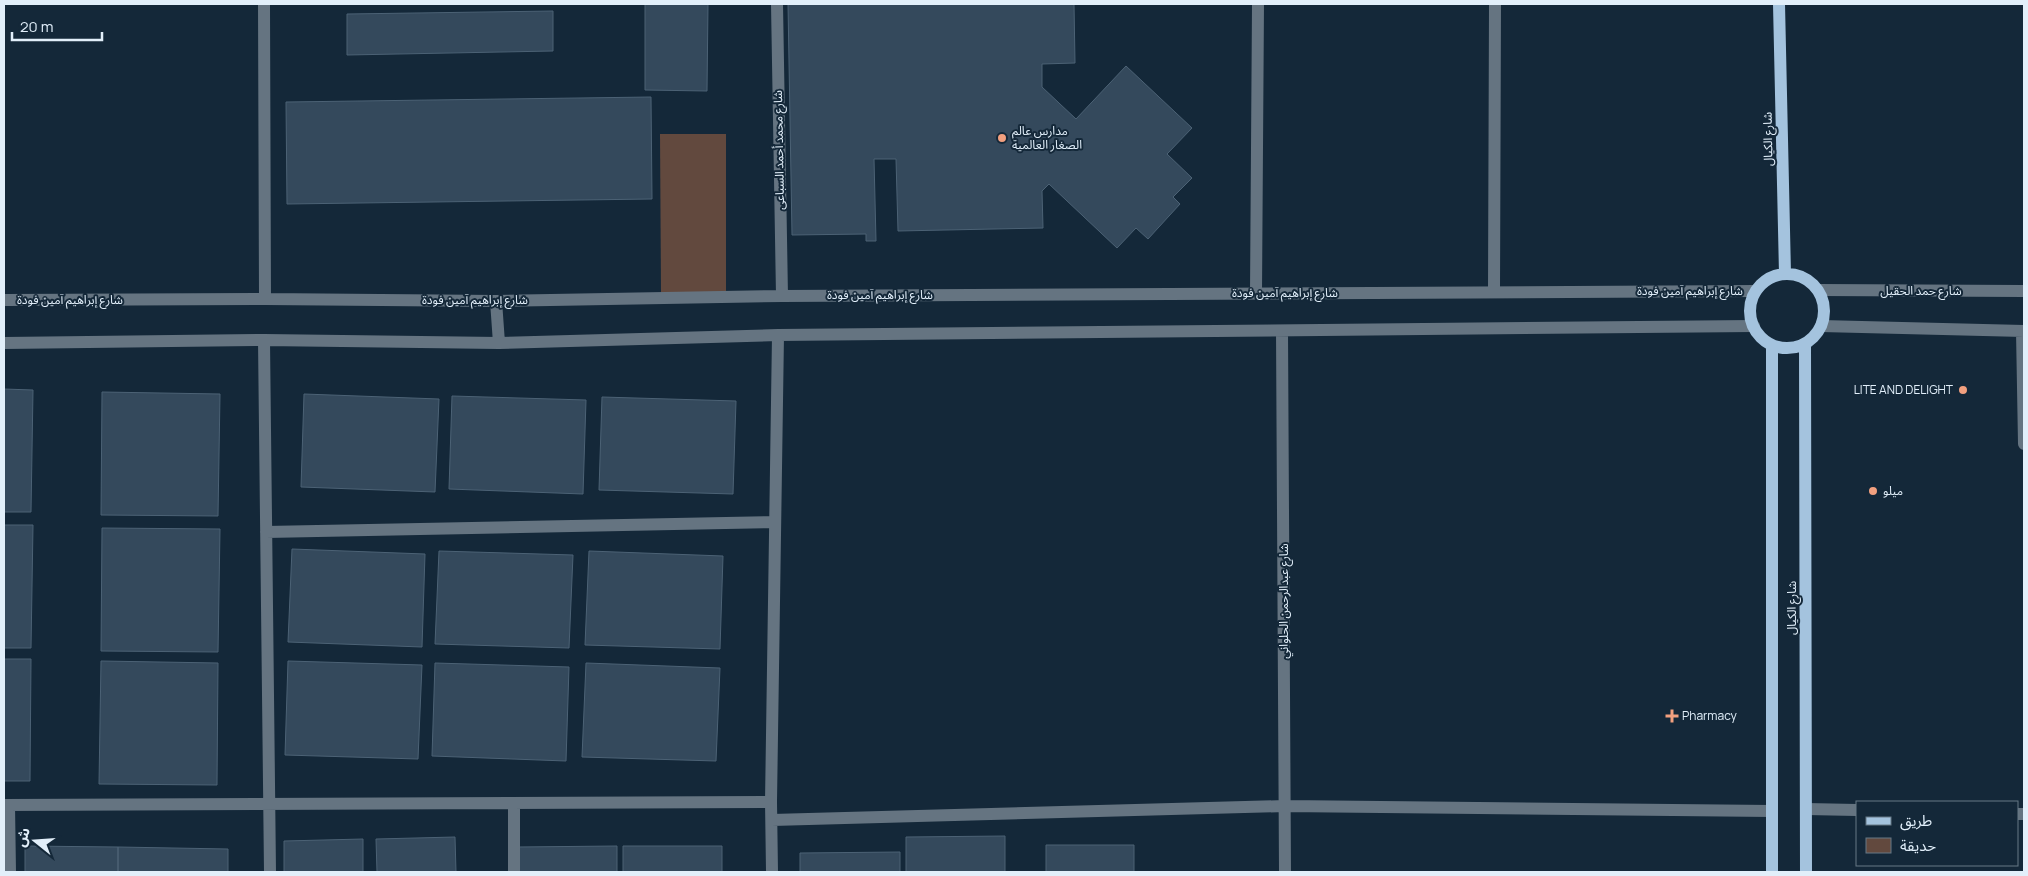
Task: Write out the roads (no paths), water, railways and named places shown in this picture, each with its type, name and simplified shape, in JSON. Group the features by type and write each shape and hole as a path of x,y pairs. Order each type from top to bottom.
{"main road":[{"name":"شارع الكيال","path":"1779,4 1785,274"},
{"path":"1785,274 1805,278 1818,290 1823,298 1824,317 1816,334 1805,344 1793,348 1783,348 1772,345 1759,335 1754,326 1750,309 1756,290 1769,278 1785,274"},
{"name":"شارع الكيال","path":"1805,344 1806,872"},
{"name":"شارع الكيال","path":"1772,345 1772,872"}],"street":[{"path":"264,4 265,299"},
{"name":"شارع محمد أحمد السباعى","path":"777,4 782,296"},
{"path":"1256,293 1258,4"},
{"path":"1494,292 1495,4"},
{"name":"شارع إبراهيم آمين فودة","path":"4,300 265,299 496,301 782,296 1756,290"},
{"name":"شارع حمد الحقيل","path":"1818,290 2024,291"},
{"path":"496,301 499,343"},
{"path":"4,343 264,340 499,343 778,335 1754,326"},
{"path":"1821,326 2023,331 2024,444"},
{"name":"شارع عبدالرحمن الحلواني","path":"1282,331 1285,872"},
{"path":"772,872 771,802 778,335"},
{"path":"264,340 270,872"},
{"path":"266,532 775,522"},
{"path":"10,872 6,805 771,802"},
{"path":"514,803 514,872"},
{"path":"772,820 1285,806 1772,811"},
{"path":"1806,809 1856,810"}],"place":[{"name":"مدارس عالم الصغار العالمية","path":"1002,138"},
{"name":"LITE AND DELIGHT","path":"1963,390"},
{"name":"ميلو","path":"1873,491"},
{"name":"Pharmacy","path":"1672,716"}]}
